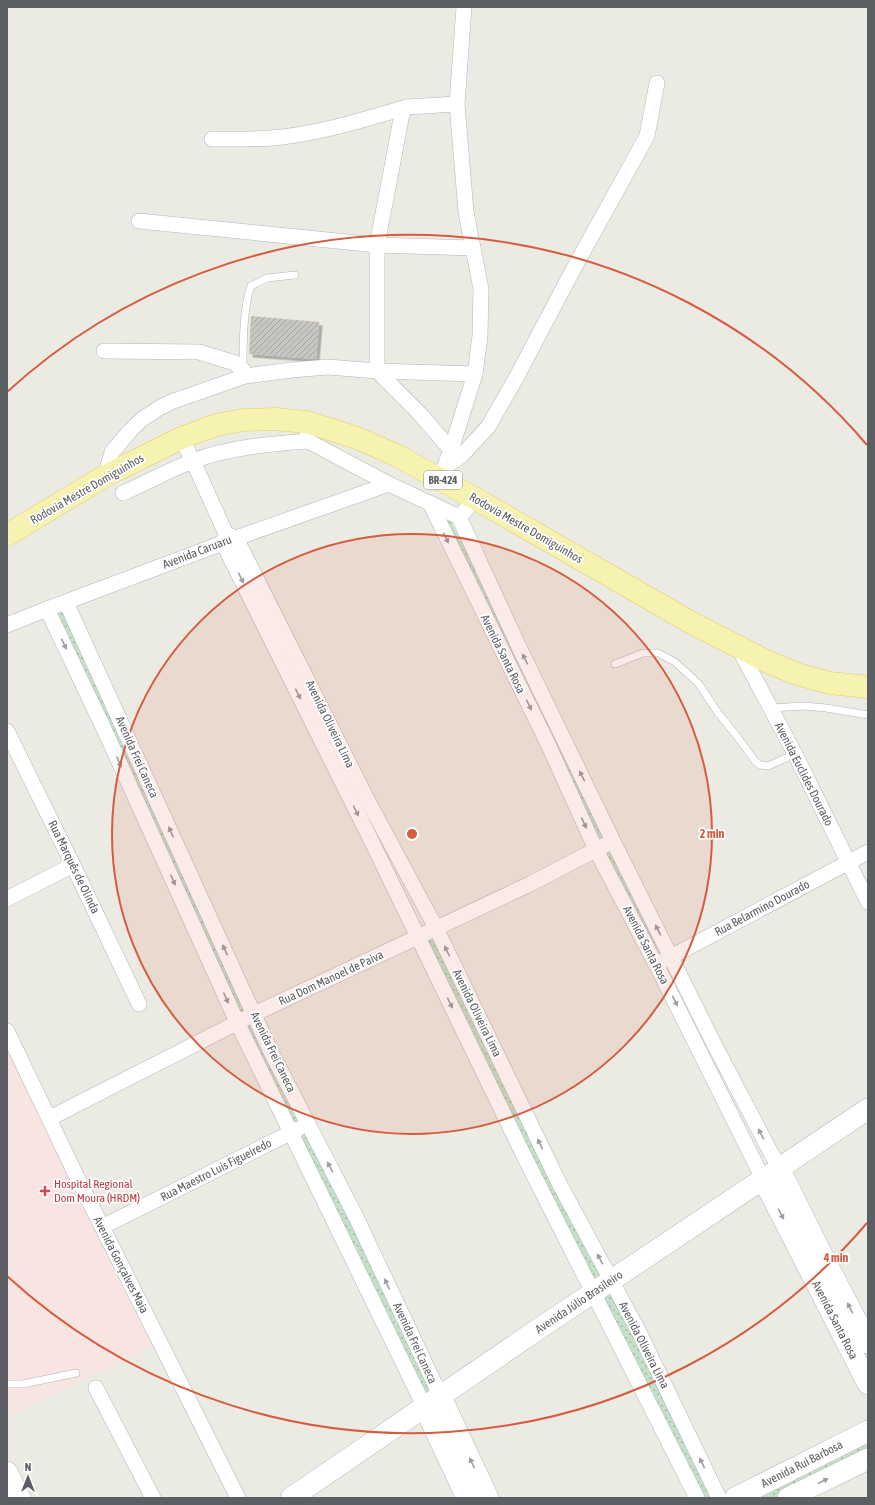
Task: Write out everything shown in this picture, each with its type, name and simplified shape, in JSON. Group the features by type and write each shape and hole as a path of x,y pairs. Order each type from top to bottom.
{"main road":[{"name":"Rodovia Mestre Domiguinhos","path":"7,536 105,476 181,438 216,425 243,420 275,419 308,431 357,438 396,456 442,473 476,499 690,622 738,647 797,674 830,683 868,687"},
{"name":"Avenida Júlio Brasileiro","path":"291,1498 602,1286 868,1109"},
{"name":"Avenida Santa Rosa","path":"771,1174 818,1247 868,1343"},
{"name":"Avenida Santa Rosa","path":"771,1174 868,1384"},
{"name":"Avenida Frei Caneca","path":"432,1401 467,1498"},
{"name":"Avenida Frei Caneca","path":"432,1401 488,1498"},
{"name":"Avenida Rui Barbosa","path":"735,1498 868,1431"},
{"name":"Avenida Rui Barbosa","path":"788,1498 868,1459"},
{"path":"7,1472 20,1498"}],"street":[{"path":"442,473 451,450 475,374 480,336 481,289 466,212 457,104 464,7"},
{"path":"442,473 462,455 488,427 515,380 574,268 647,136 657,83"},
{"path":"212,139 256,139 303,134 350,124 407,107 457,104"},
{"path":"407,107 402,114 376,245 377,371 420,414 451,450"},
{"path":"139,221 376,245 473,248"},
{"path":"104,352 199,352 229,360 244,373"},
{"path":"105,476 112,452 130,431 142,420 171,402 244,373 328,367 377,371 475,374"},
{"path":"123,493 193,461 237,449 276,443 308,431 389,484 459,517 476,499"},
{"name":"Avenida Oliveira Lima","path":"181,438 228,538 285,651 417,937 525,1158 602,1286 639,1332 719,1498"},
{"name":"Avenida Caruaru","path":"7,625 228,538 389,484"},
{"name":"Avenida Santa Rosa","path":"430,503 548,744 596,850 771,1174"},
{"name":"Avenida Santa Rosa","path":"459,517 515,638 671,957 771,1174"},
{"name":"Avenida Frei Caneca","path":"66,602 270,1050 356,1217 432,1401"},
{"name":"Avenida Frei Caneca","path":"47,609 105,731 290,1133 432,1401"},
{"name":"Avenida Euclides Dourado","path":"738,647 795,754 868,902"},
{"name":"Avenida Oliveira Lima","path":"285,651 436,928 560,1183 602,1286 696,1498"},
{"path":"105,731 122,724"},
{"name":"Rua Marquês de Olinda","path":"7,731 139,1004"},
{"name":"Rua Dom Manoel de Paiva","path":"50,1118 254,1014 530,884 613,841"},
{"name":"Rua Belarmino Dourado","path":"657,965 868,852"},
{"path":"7,899 73,865"},
{"name":"Avenida Gonçalves Maia","path":"7,1032 102,1227 238,1498"},
{"name":"Rua Maestro Luis Figueiredo","path":"102,1227 308,1124"},
{"path":"96,1388 153,1498"}],"lane":[{"path":"244,373 243,348 248,294 251,286 267,278 295,276"},
{"path":"615,664 643,653 658,653 676,662 699,684 718,712 755,761 760,765 768,766 795,754"},
{"path":"771,708 804,706 868,715"},
{"path":"7,1384 23,1384 76,1372"}],"shaded area":[{"name":"Hospital Regional Dom Moura (HRDM)","path":"7,1039 158,1343 7,1417"}],"green space":[{"path":"435,508 452,522 608,839 598,844"},
{"path":"64,604 250,1012 239,1019 50,609"},
{"path":"612,845 667,955 658,960 600,850"},
{"path":"435,932 607,1279 595,1288 421,939"},
{"path":"253,1018 305,1123 292,1129 242,1024"},
{"path":"307,1129 435,1391 425,1400 295,1134"},
{"path":"610,1285 716,1498 700,1498 598,1294"},
{"path":"868,1435 868,1453 779,1498 742,1498"}],"building":[{"path":"251,316 319,322 316,359 249,354"}],"place":[{"name":"Hospital Regional Dom Moura (HRDM)","path":"45,1191"}]}
